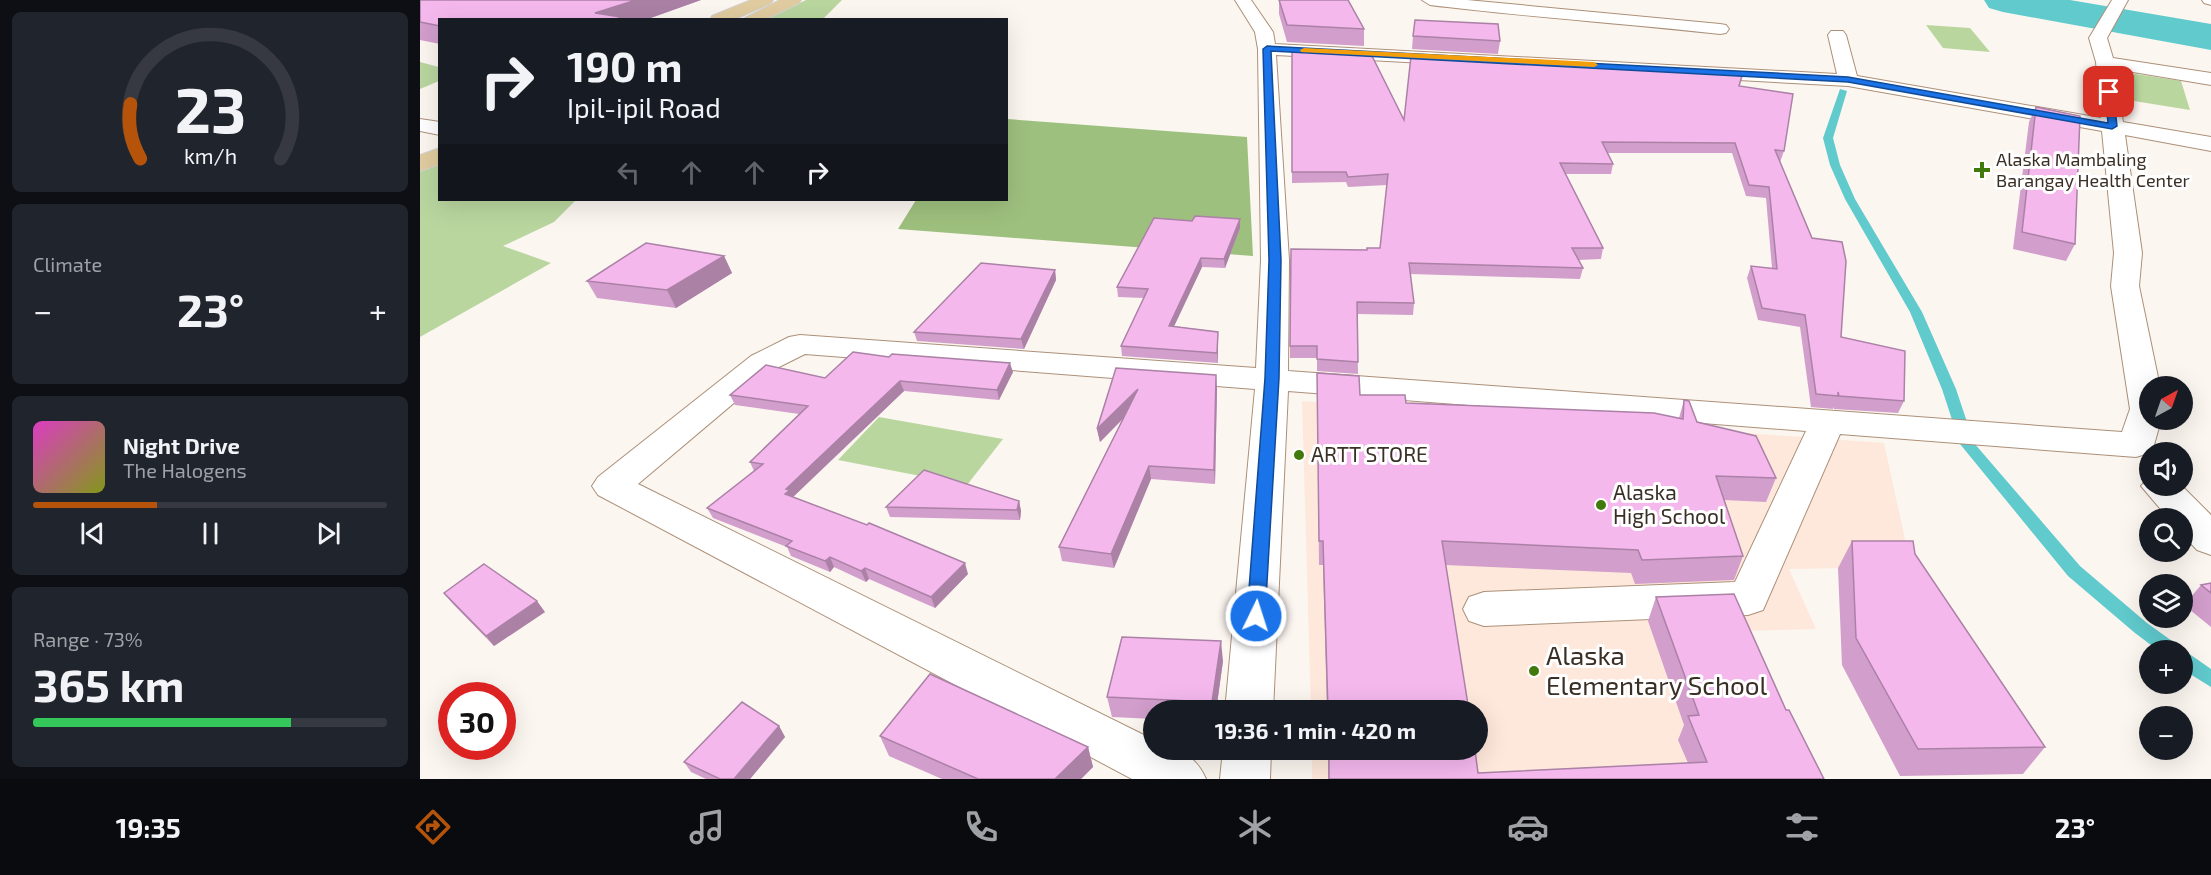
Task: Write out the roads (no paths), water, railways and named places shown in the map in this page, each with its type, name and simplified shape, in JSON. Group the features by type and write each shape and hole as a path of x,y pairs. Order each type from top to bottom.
{"main road":[{"path":"723,18 765,0"},
{"path":"753,18 793,0"},
{"path":"420,146 438,138"},
{"path":"420,164 438,156"}],"street":[{"path":"1430,0 1507,10 1613,42 1848,80 2211,144"},
{"path":"1613,42 1629,0"},
{"path":"1250,700 1272,378 1275,260 1267,49 1264,32 1253,5"},
{"path":"2112,12 2098,38 2105,62 2128,253 2125,286 2147,409 2144,442"},
{"path":"1267,49 1613,42 1720,29"},
{"path":"1836,35 1848,80"},
{"path":"2105,62 2211,79"},
{"path":"420,125 438,129"},
{"path":"1181,779 611,486 762,363 800,344 1828,421 2002,436 2139,456"},
{"path":"1484,609 1748,598 1828,421"},
{"path":"2169,496 2211,540"},
{"path":"1245,779 1246,760"}],"waterway":[{"path":"2003,0 2211,37"},
{"path":"1843,91 1828,138 1835,165 1850,199 1916,312 1949,389 1967,444 2074,571 2158,640"},
{"path":"2193,666 2211,679"}],"place":[{"name":"Alaska Mambaling Barangay Health Center","path":"1982,170"},
{"name":"ARTT STORE","path":"1299,455"},
{"name":"Alaska High School","path":"1601,505"},
{"name":"Alaska Elementary School","path":"1534,671"}]}
